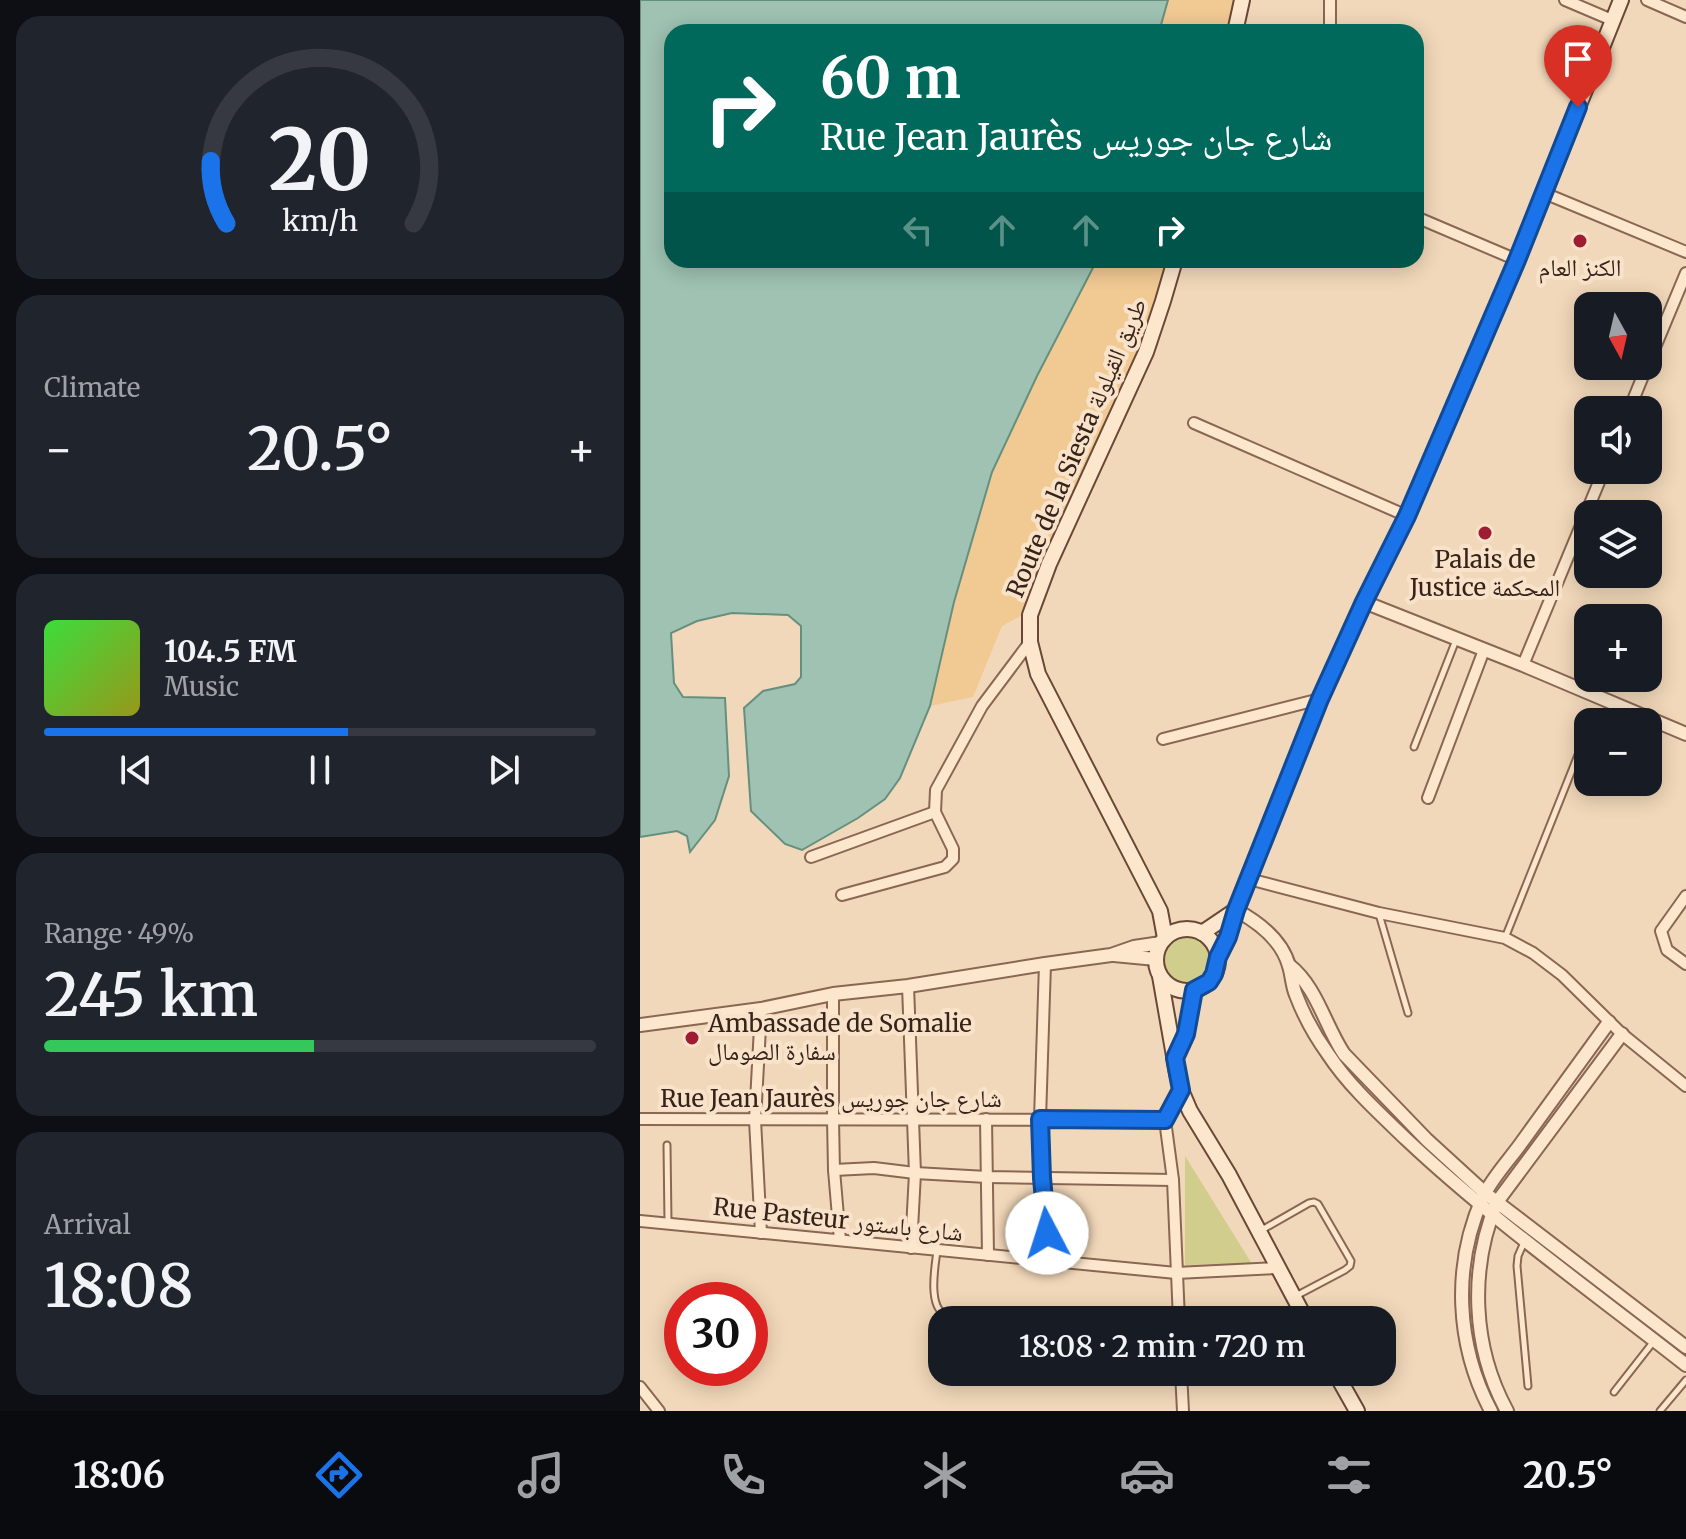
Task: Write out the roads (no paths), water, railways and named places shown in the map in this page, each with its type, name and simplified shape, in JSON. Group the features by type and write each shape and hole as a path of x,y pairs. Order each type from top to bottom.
{"main road":[{"path":"1237,24 1242,0"},
{"path":"1160,976 1174,988 1194,990 1209,982 1217,966 1236,910 1320,699 1407,516 1517,260 1621,0"},
{"name":"Route de la Siesta طريق القيلولة","path":"1168,937 1160,911 1038,674 1030,642 1030,615 1049,564 1146,352 1173,268"},
{"path":"1202,933 1236,910"},
{"path":"1218,957 1210,939 1202,933 1185,929 1168,937 1156,959 1181,1090 1298,1306"},
{"path":"1175,1058 1186,1034 1194,990"},
{"path":"1343,1386 1357,1411"}],"street":[{"path":"1330,0 1330,24"},
{"path":"1565,0 1612,20"},
{"path":"1647,0 1686,17"},
{"path":"1544,193 1686,252"},
{"path":"1424,220 1517,260"},
{"path":"1662,331 1686,273"},
{"path":"1194,423 1407,516"},
{"path":"1523,665 1598,484"},
{"path":"1364,602 1686,734"},
{"path":"842,895 945,867 953,859 953,849 935,812 936,790 982,706 1030,642"},
{"path":"1428,798 1484,650"},
{"path":"1163,739 1320,699"},
{"path":"811,857 935,812"},
{"path":"1249,879 1379,913 1505,938 1533,953 1562,975 1622,1034 1686,1086"},
{"path":"1686,896 1661,931 1667,950 1686,964"},
{"path":"1236,910 1258,923 1276,942 1289,965 1296,996 1318,1038 1339,1070 1394,1128 1494,1208 1686,1347"},
{"path":"640,1025 1111,955 1168,937"},
{"path":"1111,955 1156,959"},
{"path":"1045,964 1040,1119 1050,1260"},
{"path":"908,986 915,1173 911,1248"},
{"path":"833,994 834,1170 840,1240"},
{"path":"761,1009 755,1120 761,1233"},
{"path":"1491,1411 1468,1351 1462,1315 1466,1254 1483,1199 1609,1022"},
{"path":"1507,1411 1482,1344 1478,1309 1480,1262 1494,1208 1622,1034"},
{"path":"1178,1306 1173,1180 1165,1120 1181,1090"},
{"name":"Rue Jean Jaurès شارع جان جوريس","path":"640,1119 1165,1120"},
{"path":"986,1119 988,1255"},
{"path":"834,1170 874,1168 987,1177 1173,1180"},
{"path":"1494,1208 1525,1239 1686,1365"},
{"name":"Rue Pasteur شارع باستور","path":"640,1221 1176,1273 1277,1268"},
{"path":"1182,1386 1183,1411"},
{"path":"640,1387 659,1411"},
{"path":"1484,1397 1497,1390"}],"lane":[{"path":"1414,747 1456,639"},
{"path":"1505,938 1574,765"},
{"path":"1379,913 1408,1013"},
{"path":"667,1145 668,1223"},
{"path":"1259,1231 1314,1202 1351,1261 1345,1270 1293,1297"},
{"path":"1525,1239 1517,1266 1528,1386"},
{"path":"937,1250 934,1284 938,1306"},
{"path":"1614,1392 1655,1340"},
{"path":"1660,1411 1686,1380"}],"place":[{"name":"الكنز العام","path":"1580,241"},
{"name":"Palais de Justice المحكمة","path":"1485,533"},
{"name":"Ambassade de Somalie سفارة الصومال","path":"692,1038"}]}
